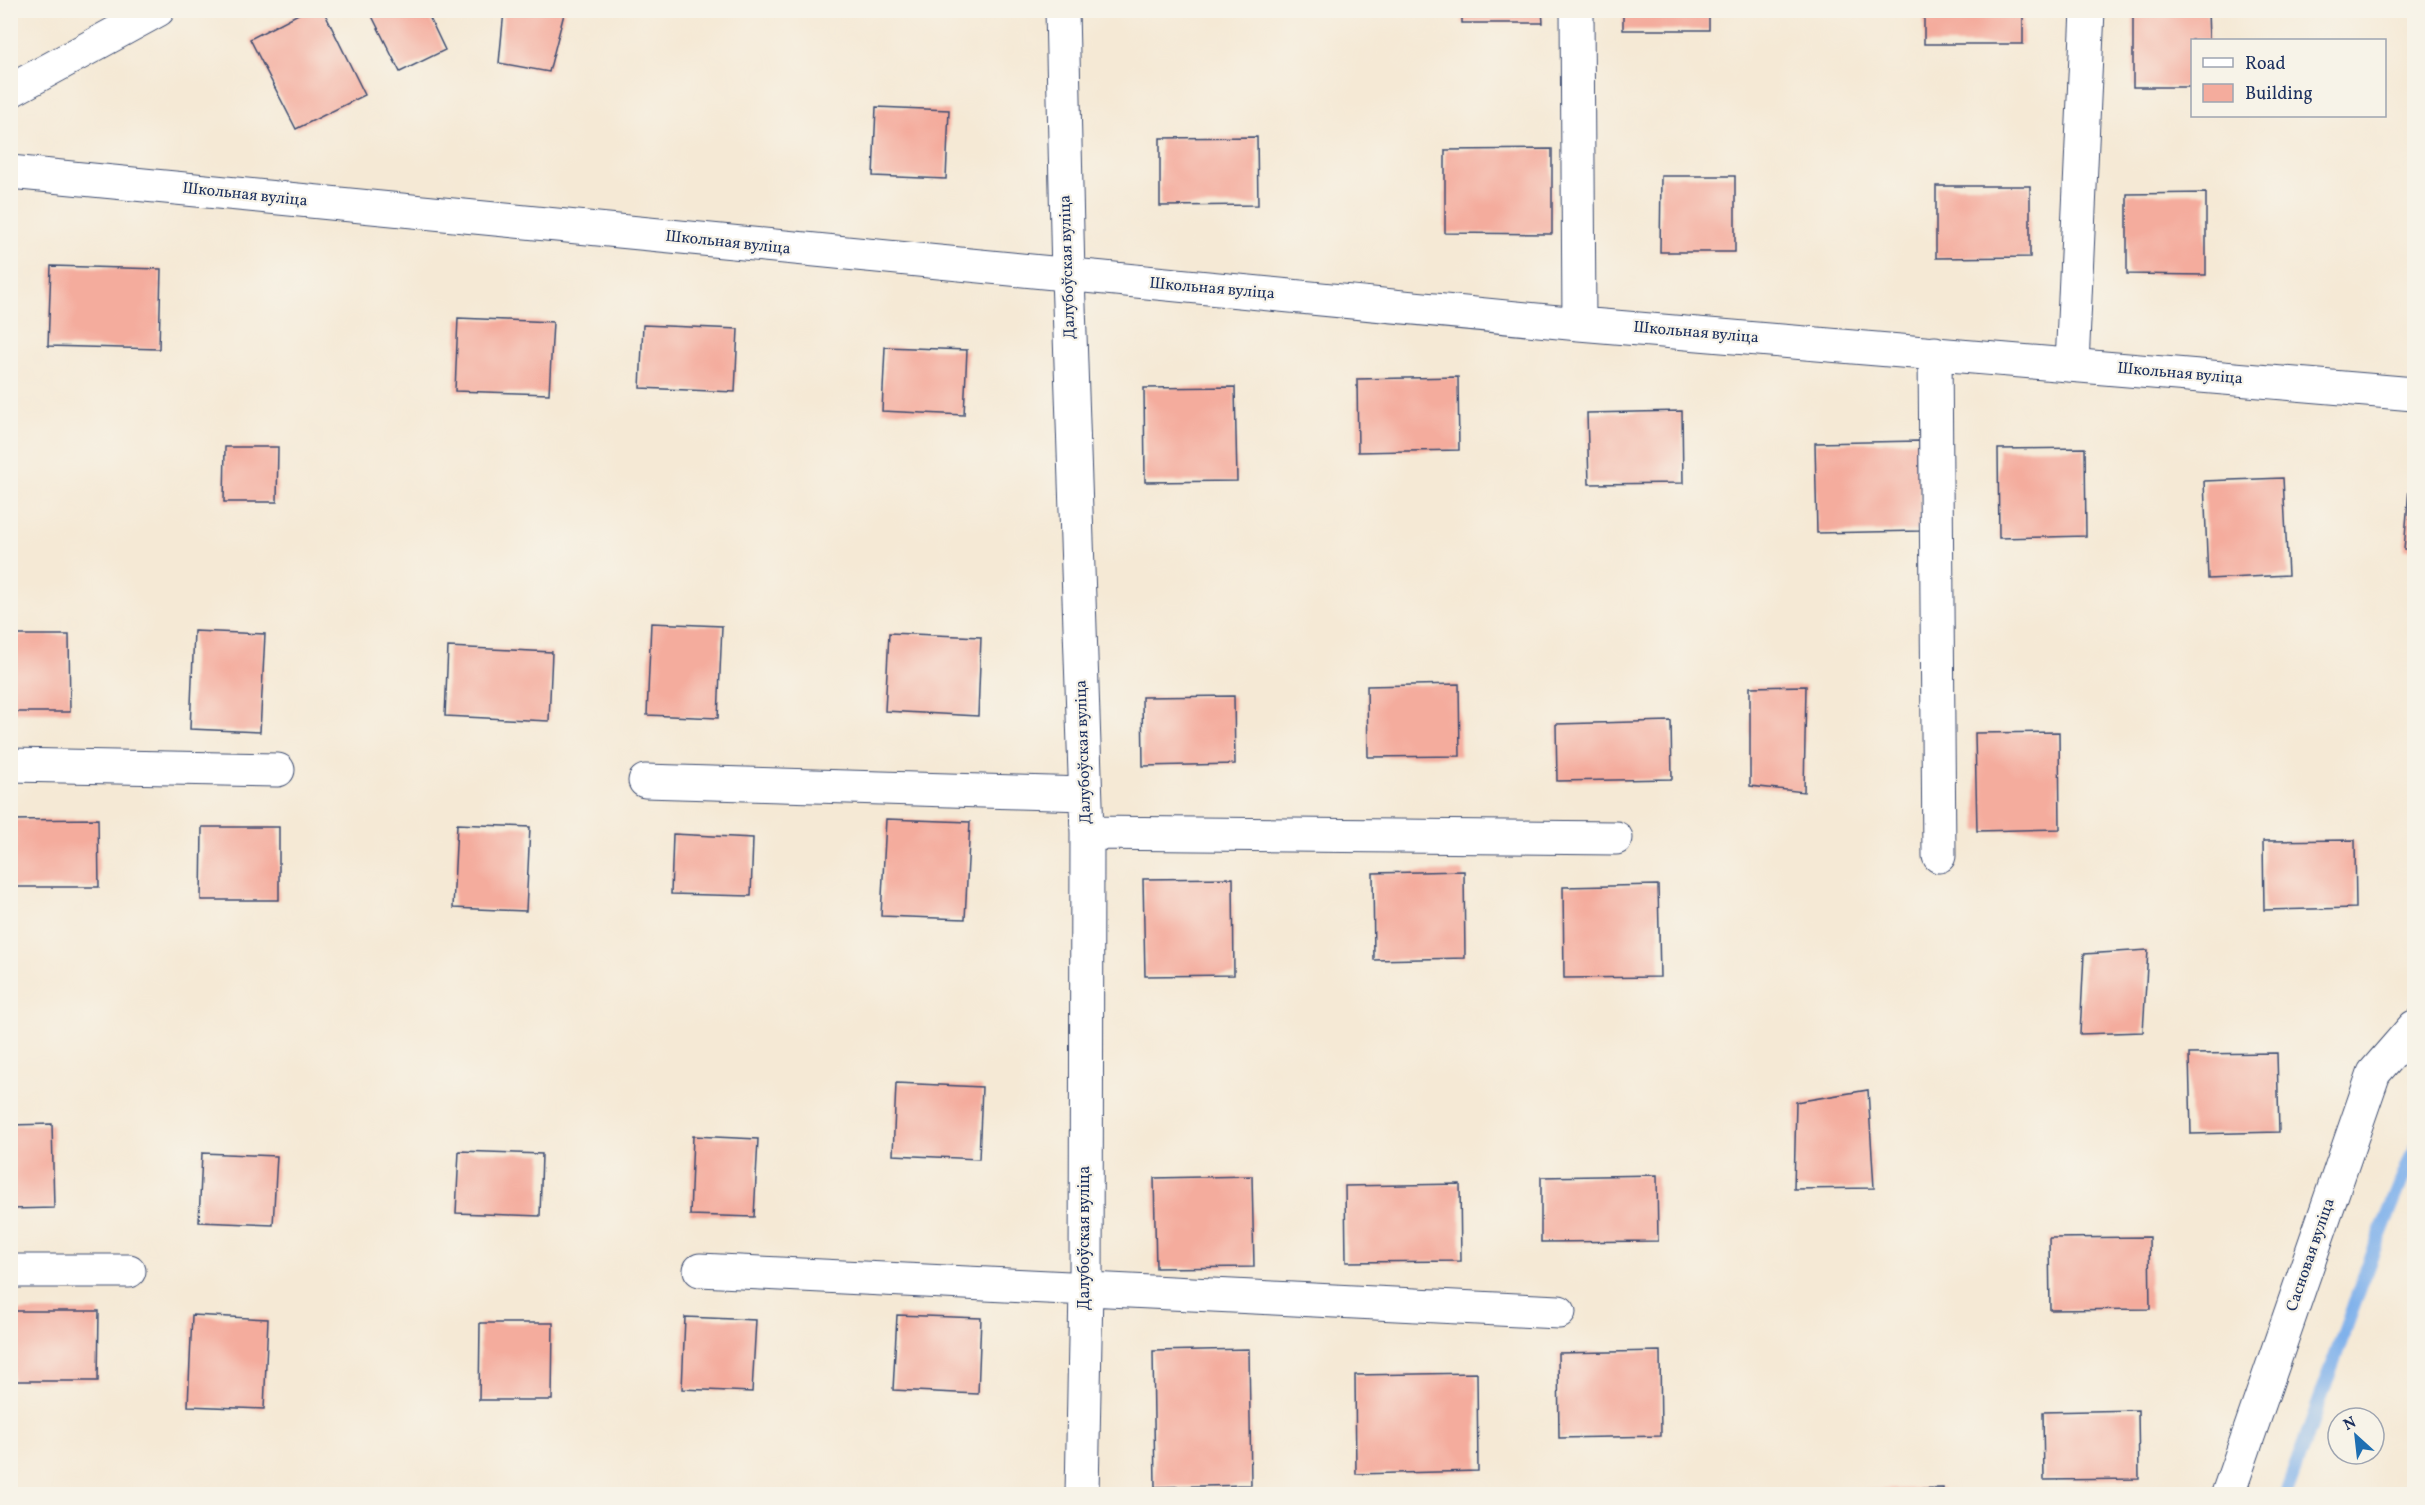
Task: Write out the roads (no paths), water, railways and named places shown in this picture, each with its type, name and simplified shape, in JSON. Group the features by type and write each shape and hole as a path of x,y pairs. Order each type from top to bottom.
{"street":[{"path":"10,91 158,10"},
{"name":"Далубоўская вуліца","path":"1062,10 1068,276 1087,833 1086,1288 1082,1494"},
{"path":"1577,10 1579,324"},
{"path":"2072,365 2088,10"},
{"name":"Школьная вуліца","path":"10,172 1579,324 2415,394"},
{"path":"1935,353 1939,856"},
{"path":"10,765 278,770"},
{"path":"645,781 1084,794"},
{"path":"1087,833 1616,838"},
{"name":"Сасновая вуліца","path":"2228,1494 2374,1072 2415,1027"},
{"path":"700,1270 1559,1312"},
{"path":"10,1271 129,1271"}],"waterway":[{"path":"2286,1494 2370,1260 2414,1150"}]}
